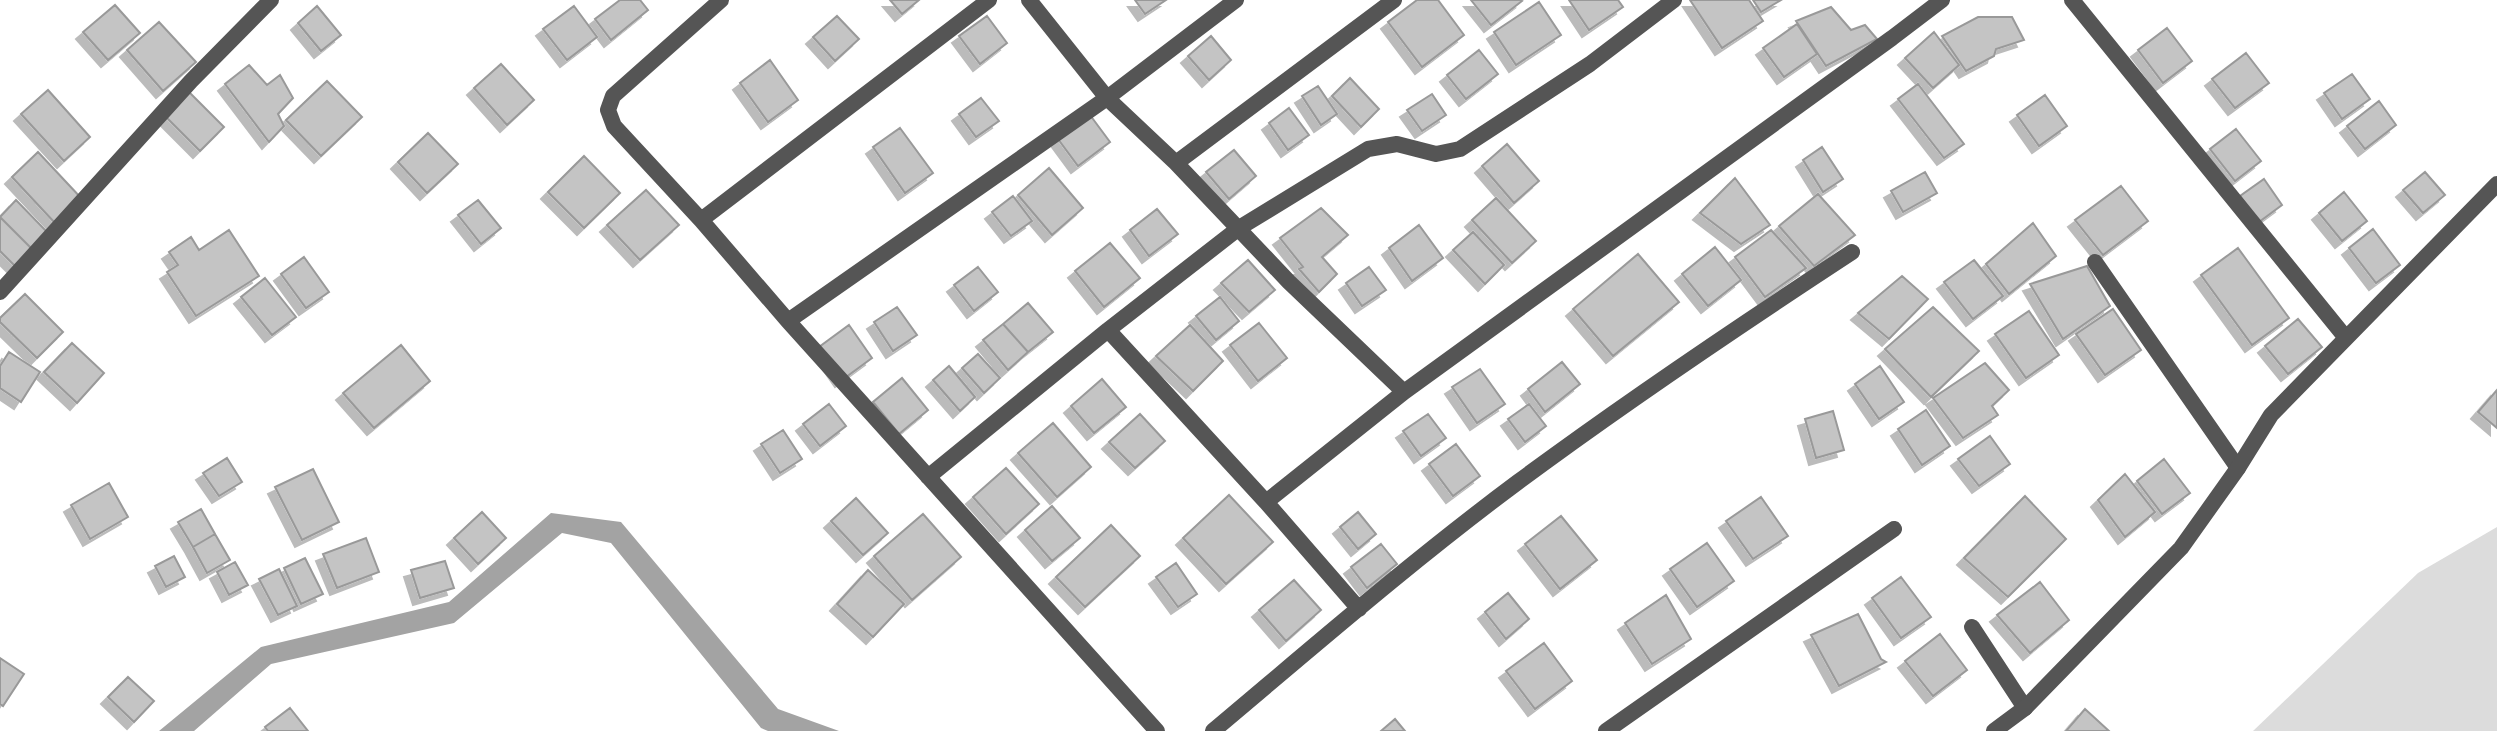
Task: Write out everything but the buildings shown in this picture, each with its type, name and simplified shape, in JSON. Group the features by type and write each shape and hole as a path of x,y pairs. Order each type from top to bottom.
{"street":[{"path":"0,292 191,81 271,0"},
{"path":"721,0 613,96 608,110 614,126 1157,731"},
{"path":"701,220 989,0"},
{"path":"1029,0 1107,98 1176,163 1289,282 1404,392"},
{"path":"788,321 1107,98 1236,0"},
{"path":"1176,163 1394,0"},
{"path":"928,477 1239,228 1368,149 1397,144 1436,154 1460,149 1590,64 1674,0"},
{"path":"1266,502 1404,392 1942,0"},
{"path":"2072,0 2346,338"},
{"path":"1994,731 2025,708 2181,548 2271,415 2497,184"},
{"path":"1213,731 1359,609 1529,474 1692,358 1852,252"},
{"path":"2095,262 2238,468"},
{"path":"1108,330 1266,502 1359,609"},
{"path":"1606,731 1894,529"},
{"path":"1972,627 2025,708"}],"shaded area":[{"path":"551,513 621,522 778,709 839,731 768,731 761,728 611,543 562,533 454,623 271,664 194,731 159,731 261,647 449,602"},
{"path":"2497,527 2497,731 2253,731 2418,573"}]}
